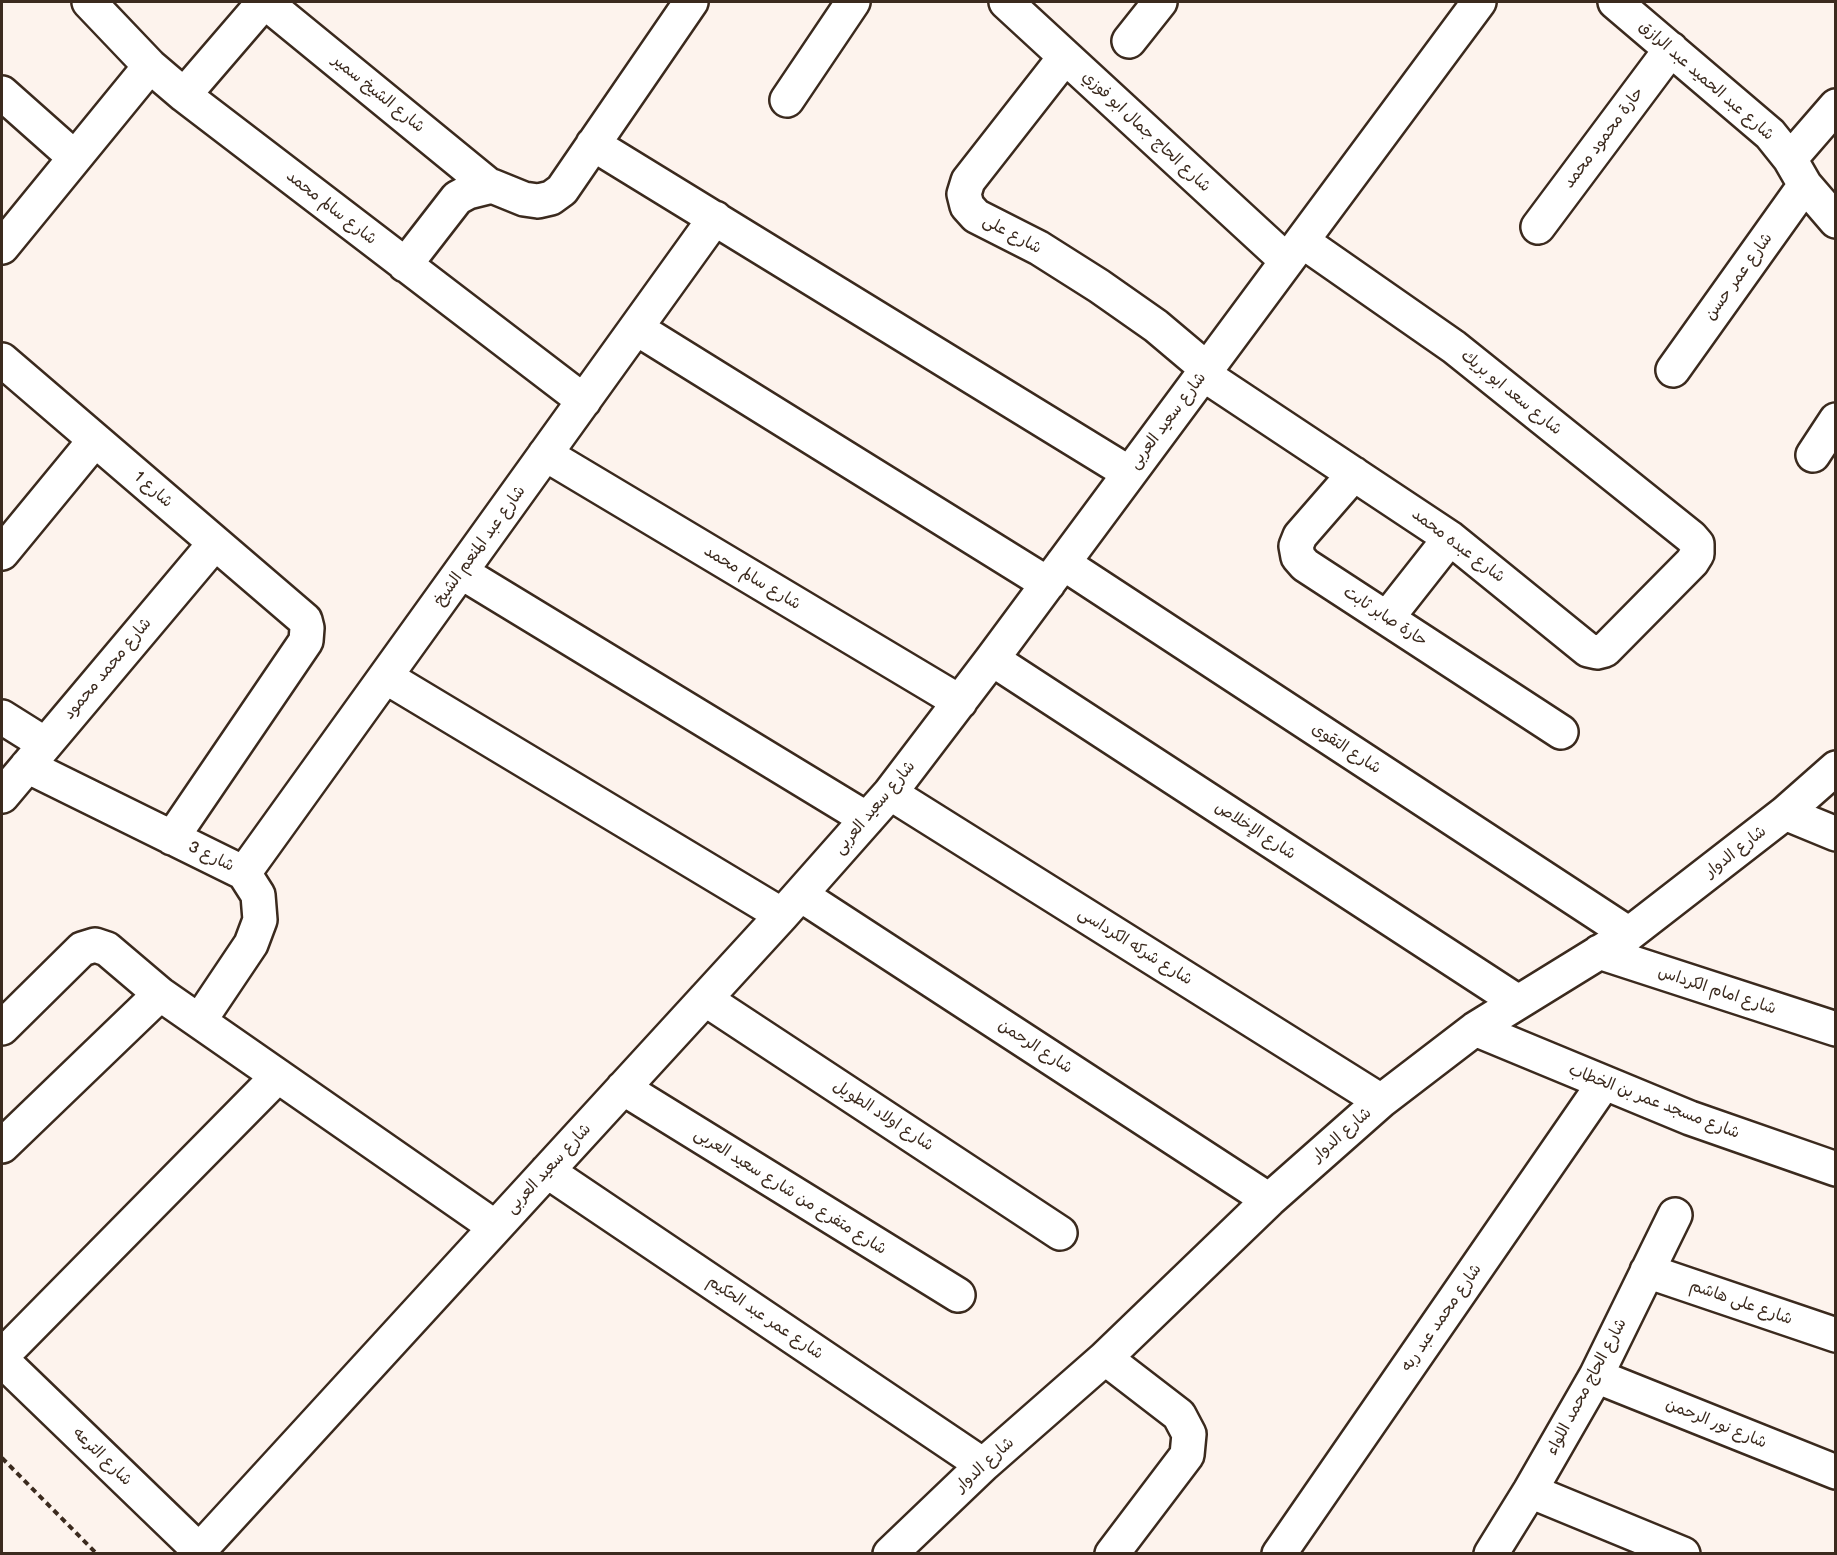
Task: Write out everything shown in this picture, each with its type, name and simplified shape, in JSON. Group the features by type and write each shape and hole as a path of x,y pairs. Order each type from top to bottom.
{"street":[{"name":"شارع سالم محمد","path":"89,2 150,66 184,95 584,401"},
{"path":"184,95 265,2"},
{"name":"شارع الشيخ سمير","path":"265,2 491,187 524,199 538,201 551,198 562,190 593,144"},
{"path":"691,2 593,144 1129,473"},
{"path":"787,100 853,2"},
{"name":"شارع الحاج جمال ابو فوزي","path":"1006,2 1065,57 1295,251"},
{"path":"1129,41 1160,2"},
{"name":"شارع سعيد العربى","path":"199,1552 792,905 890,793 1479,2"},
{"name":"شارع عبد الحميد عبد الرازق","path":"1615,2 1770,134 1836,221"},
{"name":"حارة محمود محمد","path":"1538,227 1671,49"},
{"name":"شارع على","path":"1065,57 968,181 964,194 967,206 976,216 1039,248 1099,286 1156,326 1205,372"},
{"path":"2,248 150,66"},
{"path":"2,93 74,157"},
{"name":"شارع عمر حسن","path":"1673,370 1798,172 1836,106"},
{"path":"405,265 458,198 478,188 491,187"},
{"name":"شارع عبد المنعم الشيخ","path":"244,873 715,218"},
{"name":"شارع سعد ابو بريك","path":"1295,251 1454,347 1691,537 1697,544 1697,554 1692,562"},
{"name":"شارع التقوى","path":"636,328 1055,573 1629,934"},
{"name":"شارع 1","path":"2,360 304,620 306,641 172,838"},
{"name":"شارع عبده محمد","path":"1205,372 1450,538 1588,650 1597,652 1605,650 1692,562"},
{"path":"1813,455 1836,420"},
{"path":"2,553 95,440"},
{"name":"شارع سالم محمد","path":"545,454 960,702"},
{"name":"حارة صابر ثابت","path":"1354,474 1300,536 1296,546 1298,557 1305,565 1561,732"},
{"path":"1387,618 1450,538"},
{"name":"شارع محمد محمود","path":"2,796 215,543"},
{"path":"461,572 867,819"},
{"name":"شارع الإخلاص","path":"992,659 1518,1002"},
{"name":"شارع الرحمن","path":"386,677 792,905 1269,1200"},
{"name":"شارع 3","path":"2,717 36,755 172,838 244,873 258,895 260,920 251,944 200,1020"},
{"name":"شارع الدوار","path":"890,1554 983,1466 1105,1358 1269,1200 1381,1101 1474,1029 1629,934 1785,813 1836,768"},
{"name":"شارع شركه الكرداسى","path":"890,793 1381,1101"},
{"path":"1785,813 1836,834"},
{"path":"2,1028 82,949 95,945 107,950 160,994 495,1227"},
{"name":"شارع امام الكرداس","path":"1599,952 1836,1029"},
{"path":"2,1146 160,994"},
{"name":"شارع اولاد الطويل","path":"705,999 1060,1233"},
{"name":"شارع مسجد عمر بن الخطاب","path":"1474,1029 1690,1118 1836,1169"},
{"path":"2,1358 278,1076"},
{"name":"شارع محمد عبد ربه","path":"1279,1554 1604,1083"},
{"name":"شارع متفرع من شارع سعيد العربى","path":"623,1088 958,1295"},
{"name":"شارع عمر عبد الحكيم","path":"547,1171 983,1466"},
{"name":"شارع الحاج محمد اللواء","path":"1491,1554 1596,1376 1675,1215"},
{"name":"شارع على هاشم","path":"1647,1271 1836,1335"},
{"name":"شارع الترعه","path":"2,1358 199,1552"},
{"path":"1105,1358 1179,1414 1189,1434 1187,1455 1112,1554"},
{"name":"شارع نور الرحمن","path":"1596,1376 1836,1472"},
{"path":"1530,1491 1683,1554"}],"path":[{"path":"2,1458 97,1554"}]}
